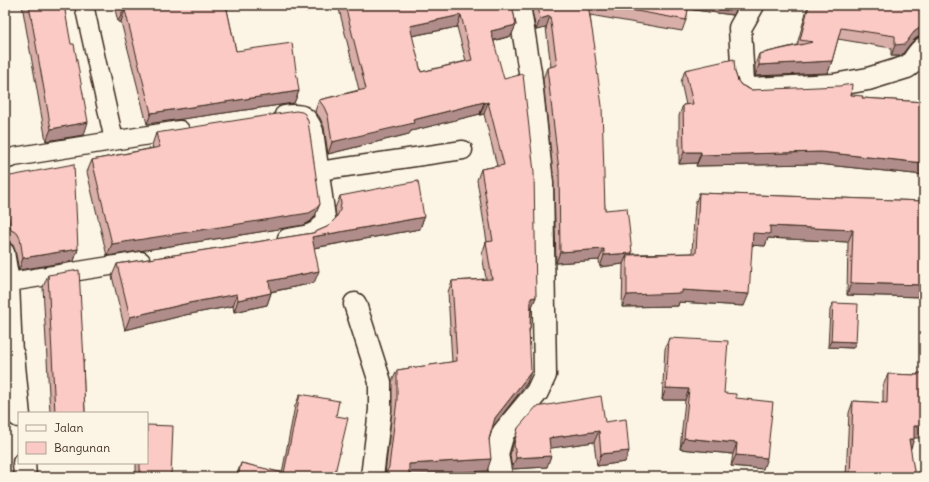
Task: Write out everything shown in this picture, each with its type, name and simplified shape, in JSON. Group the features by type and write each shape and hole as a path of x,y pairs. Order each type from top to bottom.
{"street":[{"path":"501,477 497,454 503,433 537,392 546,375 542,183 530,72 519,5"},
{"path":"753,5 740,28 743,82 745,87 751,89 834,85 868,79 911,65 917,54 924,48"},
{"path":"355,304 380,382 380,410 372,477"},
{"path":"9,355 18,412"},
{"path":"24,464 25,477"}],"lane":[{"path":"84,5 114,140"},
{"path":"268,117 292,113 303,114 310,121 314,131 326,218 322,226 317,231 307,235 268,241"},
{"path":"5,160 14,157 199,127"},
{"path":"319,171 463,150"},
{"path":"5,252 10,282 9,355"},
{"path":"10,282 158,259"}],"building":[{"path":"29,5 64,5 71,44 74,44 88,122 51,129"},
{"path":"121,5 226,5 236,51 292,43 299,91 151,113 125,10 123,11"},
{"path":"345,5 512,5 516,25 491,31 504,79 523,74 534,172 536,297 531,298 529,329 531,372 495,418 489,439 491,459 409,464 409,477 381,477 386,473 389,467 397,400 397,370 457,361 452,281 492,279 486,242 493,241 481,169 504,165 488,102 413,120 414,123 332,142 328,116 319,100 366,89","holes":["461,15 472,60 421,72 410,26"]},
{"path":"538,5 588,5 602,106 605,210 627,208 632,253 604,255 604,249 560,252 559,170 547,68 557,65 550,16 540,19"},
{"path":"603,5 689,5 686,20"},
{"path":"809,5 924,5 924,25 914,32 905,44 895,45 895,36 841,28 832,61 759,65 759,54 813,42 800,40"},
{"path":"734,59 735,72 738,81 741,85 751,90 839,86 852,84 851,95 863,96 862,98 924,102 924,163 821,152 701,155 701,152 684,152 683,105 693,104 685,70"},
{"path":"296,111 305,114 308,121 320,204 316,209 309,213 112,244 92,160 160,147 156,133"},
{"path":"74,164 78,249 23,258 20,238 17,233 11,230 5,199 5,177"},
{"path":"418,181 424,217 312,237 319,271 269,281 271,293 238,300 237,294 189,303 130,317 117,264 313,233 327,227 336,218 340,210 340,196"},
{"path":"699,193 924,201 924,285 851,283 853,230 770,226 770,234 753,233 749,294 682,290 682,293 627,295 627,255 696,253"},
{"path":"79,270 85,412 55,412 48,275"},
{"path":"833,303 858,304 856,342 831,341"},
{"path":"669,338 728,341 724,393 736,394 736,398 773,402 767,458 736,455 737,443 684,438 689,389 666,388"},
{"path":"918,373 924,373 924,426 914,426 914,439 909,439 915,477 850,477 853,401 887,403 888,374 918,375"},
{"path":"300,394 339,401 336,416 348,418 334,477 238,477 241,463 284,473"},
{"path":"601,396 605,422 626,419 629,451 601,454 599,431 549,438 551,456 516,458 514,444 518,428 536,407"},
{"path":"148,425 173,426 171,476 140,475 140,464 148,464"}]}
